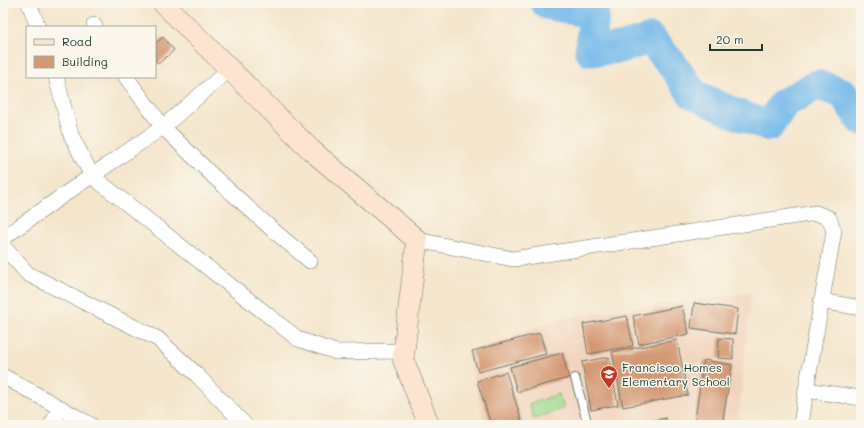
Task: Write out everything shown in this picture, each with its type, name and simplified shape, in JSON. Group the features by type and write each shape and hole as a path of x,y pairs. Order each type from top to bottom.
{"street":[{"path":"29,3 38,26"},
{"path":"163,3 311,150 417,240 514,259 816,213 829,218 834,231 801,425"},
{"path":"3,238 164,127 230,69"},
{"path":"56,78 71,135 92,176 298,340 336,352 404,351"},
{"path":"127,78 164,127 218,180 274,231 310,261"},
{"path":"417,240 403,359 429,425"},
{"path":"3,246 28,274 158,339 196,374 245,425"},
{"path":"821,301 861,308"},
{"path":"3,376 91,425"},
{"path":"806,390 861,398"},
{"path":"51,425 61,408"}],"lane":[{"path":"574,378 588,425"}],"shaded area":[{"name":"Francisco Homes Elementary School","path":"751,293 738,425 485,425 467,353 562,318"}],"green space":[{"path":"559,394 564,408 534,419 529,404"}],"building":[{"path":"163,37 174,50 158,64 156,61 156,43"},
{"path":"694,303 738,309 735,334 691,328"},
{"path":"682,306 689,334 639,344 633,316"},
{"path":"627,316 633,346 588,354 583,324"},
{"path":"540,333 546,354 478,372 472,351"},
{"path":"719,338 733,339 733,359 718,358"},
{"path":"677,340 688,395 623,407 612,352"},
{"path":"562,353 569,378 517,392 510,367"},
{"path":"609,357 618,405 591,410 582,362"},
{"path":"704,360 732,365 722,425 694,425"},
{"path":"506,372 523,425 491,425 477,381"},
{"path":"666,418 667,425 630,425 630,424"}],"waterway":[{"path":"546,3 594,14 590,51 620,48 650,39 672,64 693,94 731,112 769,126 784,103 817,85 843,93 861,120"}],"place":[{"name":"Francisco Homes Elementary School","path":"609,389"}]}
